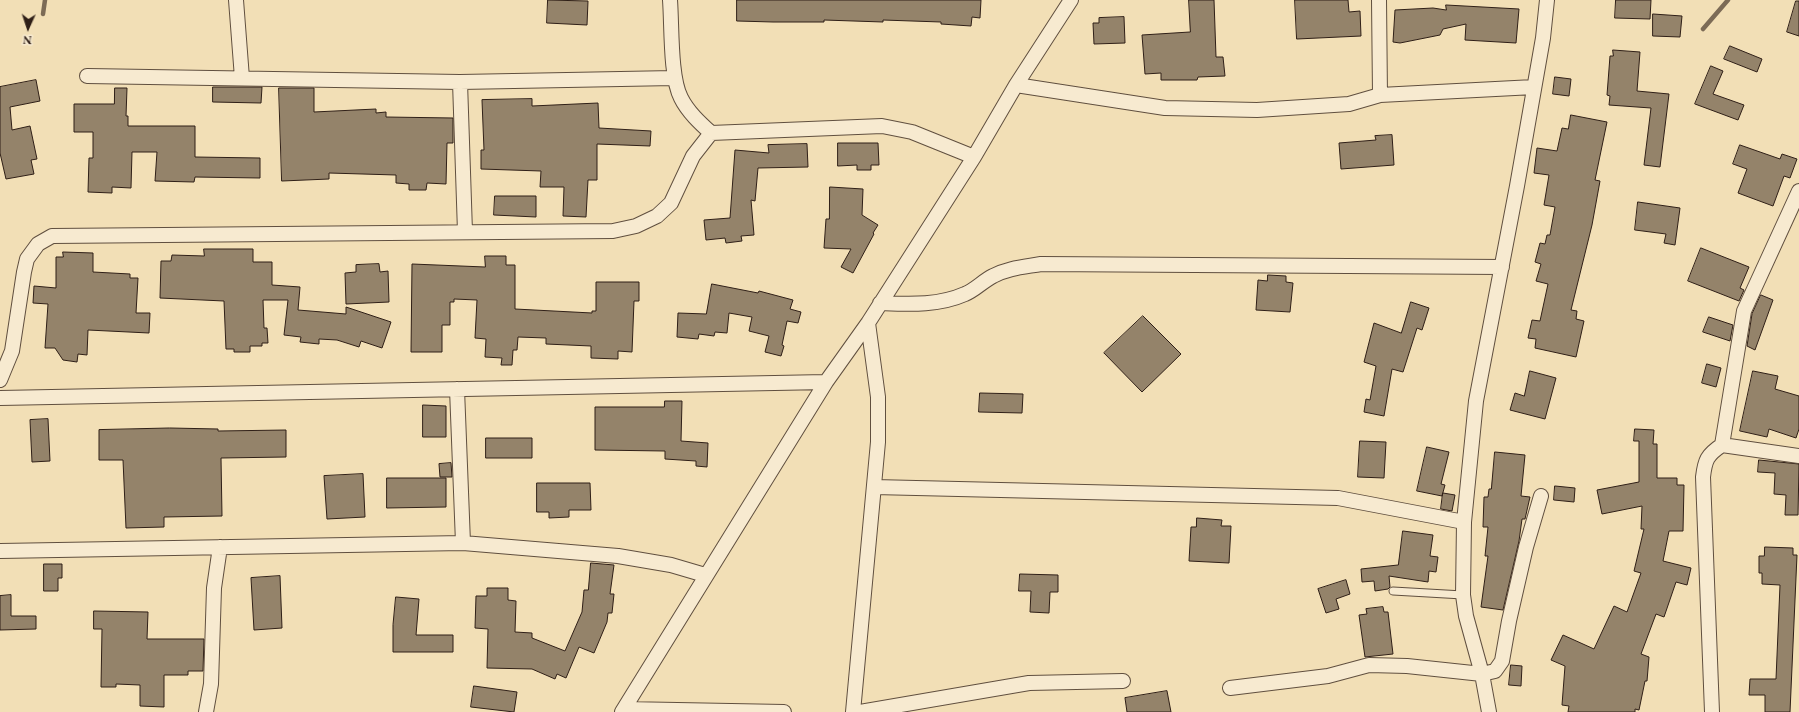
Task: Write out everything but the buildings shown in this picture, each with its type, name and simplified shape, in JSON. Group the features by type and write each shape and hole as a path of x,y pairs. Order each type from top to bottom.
{"street":[{"path":"236,0 242,78"},
{"path":"670,0 674,78 682,100 694,118 711,133 882,126 912,132 974,157"},
{"path":"623,711 705,575 826,382 868,324 974,157 1016,85 1071,0"},
{"path":"1378,0 1380,95"},
{"path":"1489,712 1482,674 1466,616 1463,595 1464,522 1476,401 1543,38 1547,0"},
{"path":"87,76 460,82 674,78"},
{"path":"460,82 465,232"},
{"path":"1016,85 1165,108 1257,110 1349,104 1380,95 1534,87"},
{"path":"0,380 12,351 27,259 38,244 52,236 613,231 636,226 657,216 671,203 693,156 711,133"},
{"path":"1722,446 1744,311 1799,191"},
{"path":"880,303 914,304 938,302 965,294 993,276 1013,268 1041,264 1502,266"},
{"path":"853,712 878,442 878,396 868,324"},
{"path":"0,398 826,382"},
{"path":"457,389 463,543"},
{"path":"1712,712 1703,477 1705,464 1710,453 1722,446 1799,456"},
{"path":"874,487 1338,498 1464,522"},
{"path":"1230,688 1308,679 1369,665 1407,666 1482,674 1495,671 1502,661 1509,621 1526,547 1541,496"},
{"path":"0,551 463,543 618,556 671,565 705,575"},
{"path":"206,712 211,684 214,588 220,547"},
{"path":"860,712 1029,683 1123,681"},
{"path":"623,711 784,712"}],"lane":[{"path":"1393,591 1463,595"}],"waterway":[{"path":"43,14 45,0"},
{"path":"1703,29 1728,0"}]}
